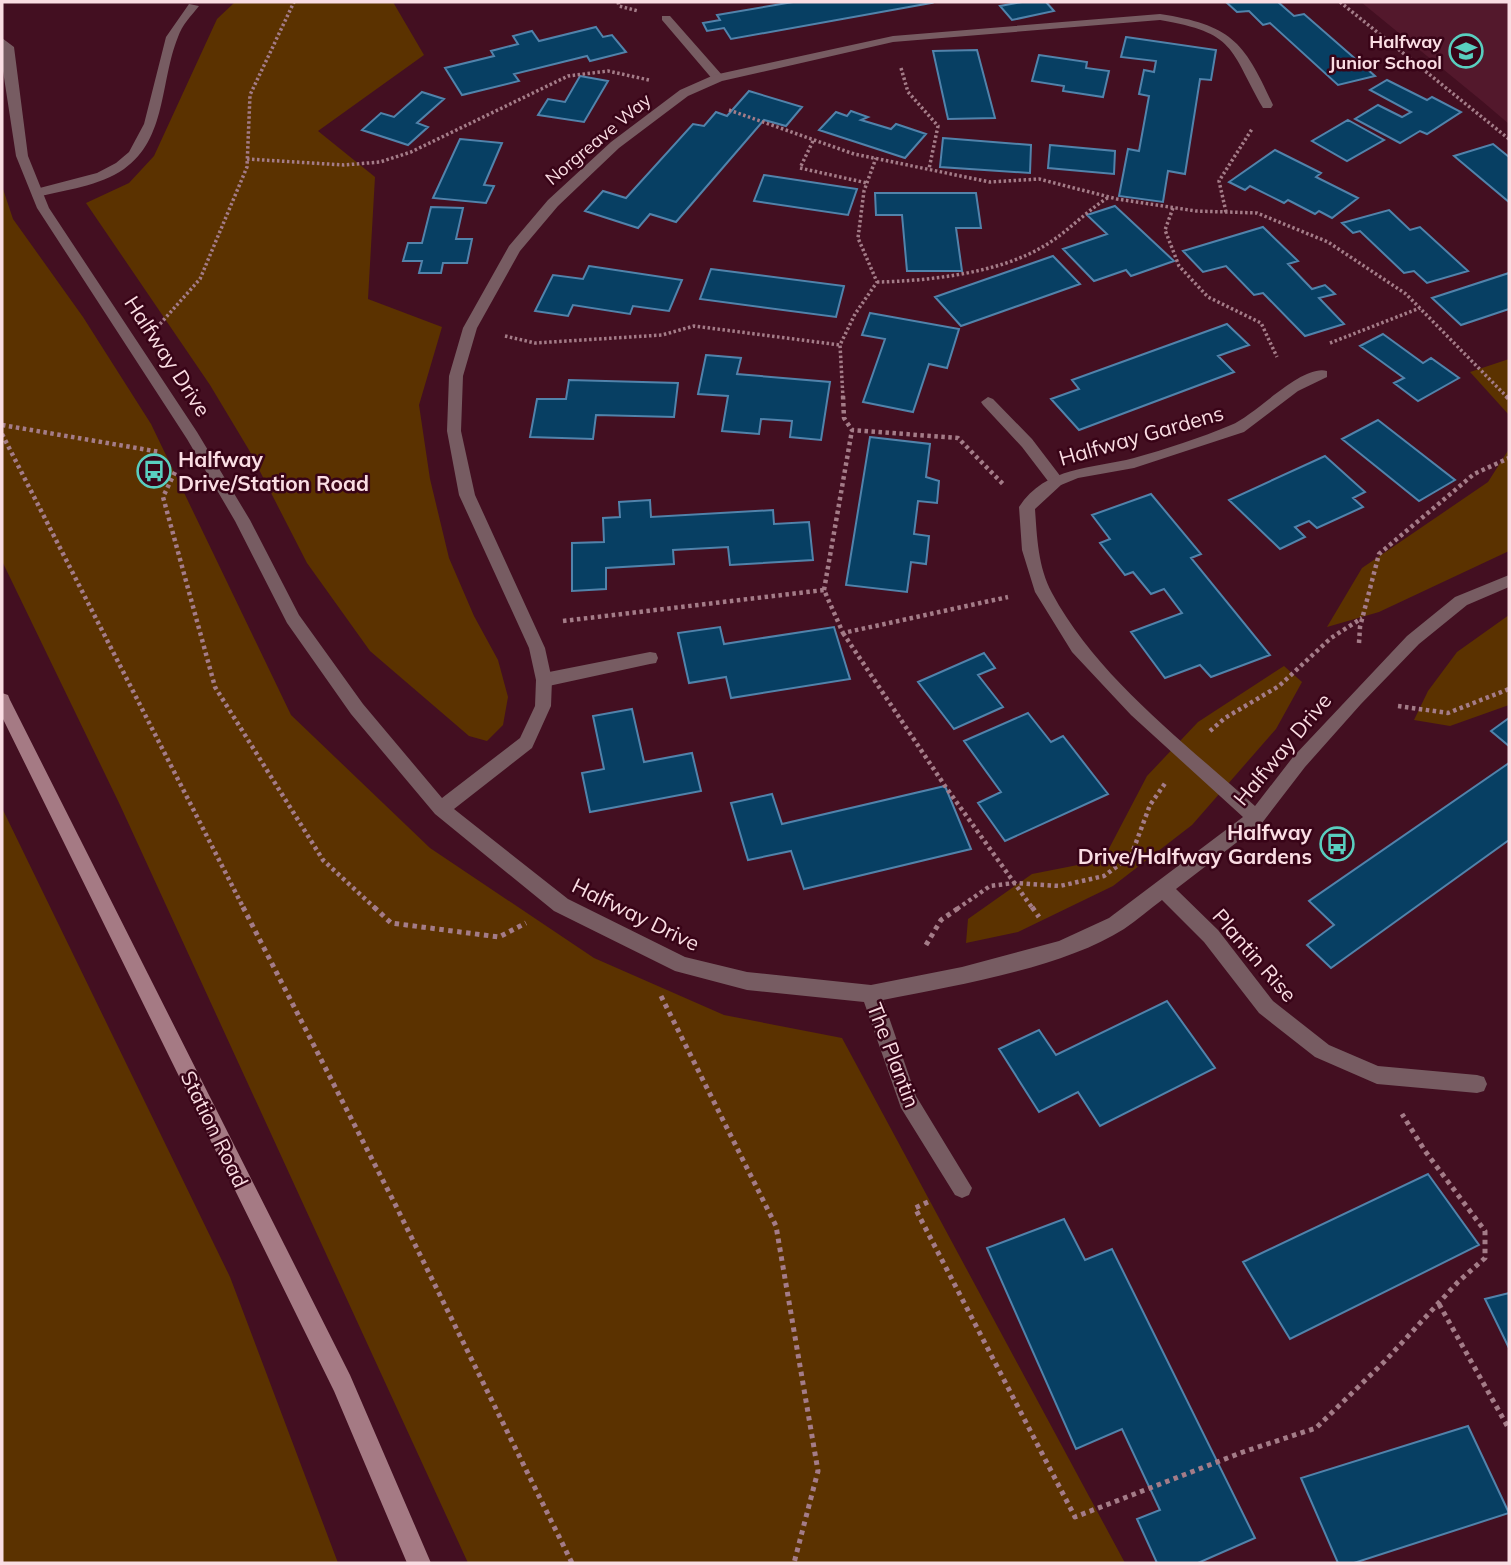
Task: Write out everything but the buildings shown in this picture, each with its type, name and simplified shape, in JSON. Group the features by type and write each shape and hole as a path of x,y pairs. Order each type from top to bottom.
{"main road":[{"name":"Station Road","path":"2,700 342,1383 419,1563"}],"street":[{"path":"37,193 105,173 135,153 157,101 171,39 180,21 193,6"},
{"path":"666,18 718,78"},
{"name":"Norgreave Way","path":"441,809 526,743 543,706 544,680 537,648 524,625 467,495 454,431 456,376 470,328 514,249 553,203 615,145 684,93 718,78 893,39 1160,18 1193,21 1238,46 1248,61 1267,104"},
{"name":"Halfway Drive","path":"2,41 8,47 22,156 43,208 134,343 192,436 242,520 293,619 357,709 441,809 561,905 682,965 747,981 871,994 962,976 1062,949 1116,924 1256,818 1299,762 1413,640 1461,601 1509,580"},
{"name":"Halfway Gardens","path":"1027,507 1056,481 1076,473 1145,460 1239,428 1293,388 1322,374"},
{"path":"988,402 1027,443 1056,481"},
{"path":"1027,507 1030,550 1043,592 1078,647 1137,710 1256,818"},
{"path":"544,680 650,658"},
{"name":"Plantin Rise","path":"1164,889 1210,936 1266,1007 1322,1051 1377,1075 1477,1084"},
{"name":"The Plantin","path":"871,994 908,1101 962,1188"}],"path":[{"path":"134,343 163,322 200,279 247,167 250,95 294,2"},
{"path":"1340,2 1509,139"},
{"path":"893,39 908,92 938,126 929,169"},
{"path":"247,159 344,165 380,162 411,152 568,76 586,71 607,70 636,75 813,141 876,158 990,182 1039,180 1110,197 1174,208 1257,213 1328,242 1406,294 1509,399"},
{"path":"1226,212 1219,181 1267,104"},
{"path":"813,141 800,168 867,183"},
{"path":"876,158 867,183 858,239 877,282"},
{"path":"877,282 922,282 950,278 1000,264 1044,246 1090,208 1110,197"},
{"path":"1174,208 1164,230 1179,266 1208,297 1261,323 1293,388"},
{"path":"877,282 855,314 840,345 844,418 852,430 824,590 843,633 945,786 1062,949"},
{"path":"1322,374 1312,350 1420,308"},
{"path":"470,328 535,344 662,335 694,326 840,345"},
{"path":"2,425 183,456"},
{"path":"852,430 958,438 1027,507"},
{"path":"2,434 396,1206 572,1563"},
{"path":"192,436 163,498 215,687 323,860 391,923 499,937 561,905"},
{"path":"1509,458 1474,474 1379,554 1362,618 1355,699 1448,713 1509,689"},
{"path":"524,625 824,590"},
{"path":"843,633 1027,593 1043,592"},
{"path":"901,988 941,920 990,886 1014,883 1060,886 1104,876 1131,856 1150,805 1185,753 1225,718 1279,686 1331,638 1362,618"},
{"path":"669,957 656,985 776,1226 818,1471 794,1563"},
{"path":"962,1188 915,1208 1075,1517 1242,1452 1316,1428 1485,1258 1485,1231 1425,1150 1377,1075"},
{"path":"1439,1304 1509,1429"}],"shaded area":[{"path":"235,2 393,2 424,55 318,131 375,177 368,299 442,327 419,405 430,479 449,558 474,616 498,660 508,697 503,725 487,741 469,736 370,651 307,563 249,450 210,385 86,203 129,183 154,156 217,19"},
{"name":"Halfway Junior School","path":"1361,2 1509,2 1509,124 1482,101"},
{"path":"2,186 13,219 83,317 151,424 291,715 430,848 594,958 724,1015 842,1038 1125,1563 468,1563 120,805 2,561"},
{"path":"1509,359 1509,415 1470,372"},
{"path":"1509,449 1509,551 1379,612 1327,627 1362,568 1488,482"},
{"path":"1509,615 1509,705 1450,726 1414,720 1428,691 1457,652"},
{"path":"1284,666 1302,682 1276,729 1192,825 1113,886 1018,932 966,943 968,919 1032,874 1103,860 1147,776 1198,722"},
{"path":"2,808 230,1277 338,1563 2,1563"}],"place":[{"name":"Halfway Junior School","path":"1466,51"},
{"name":"Halfway Drive/Station Road","path":"154,471"},
{"name":"Halfway Drive/Halfway Gardens","path":"1337,844"}]}
